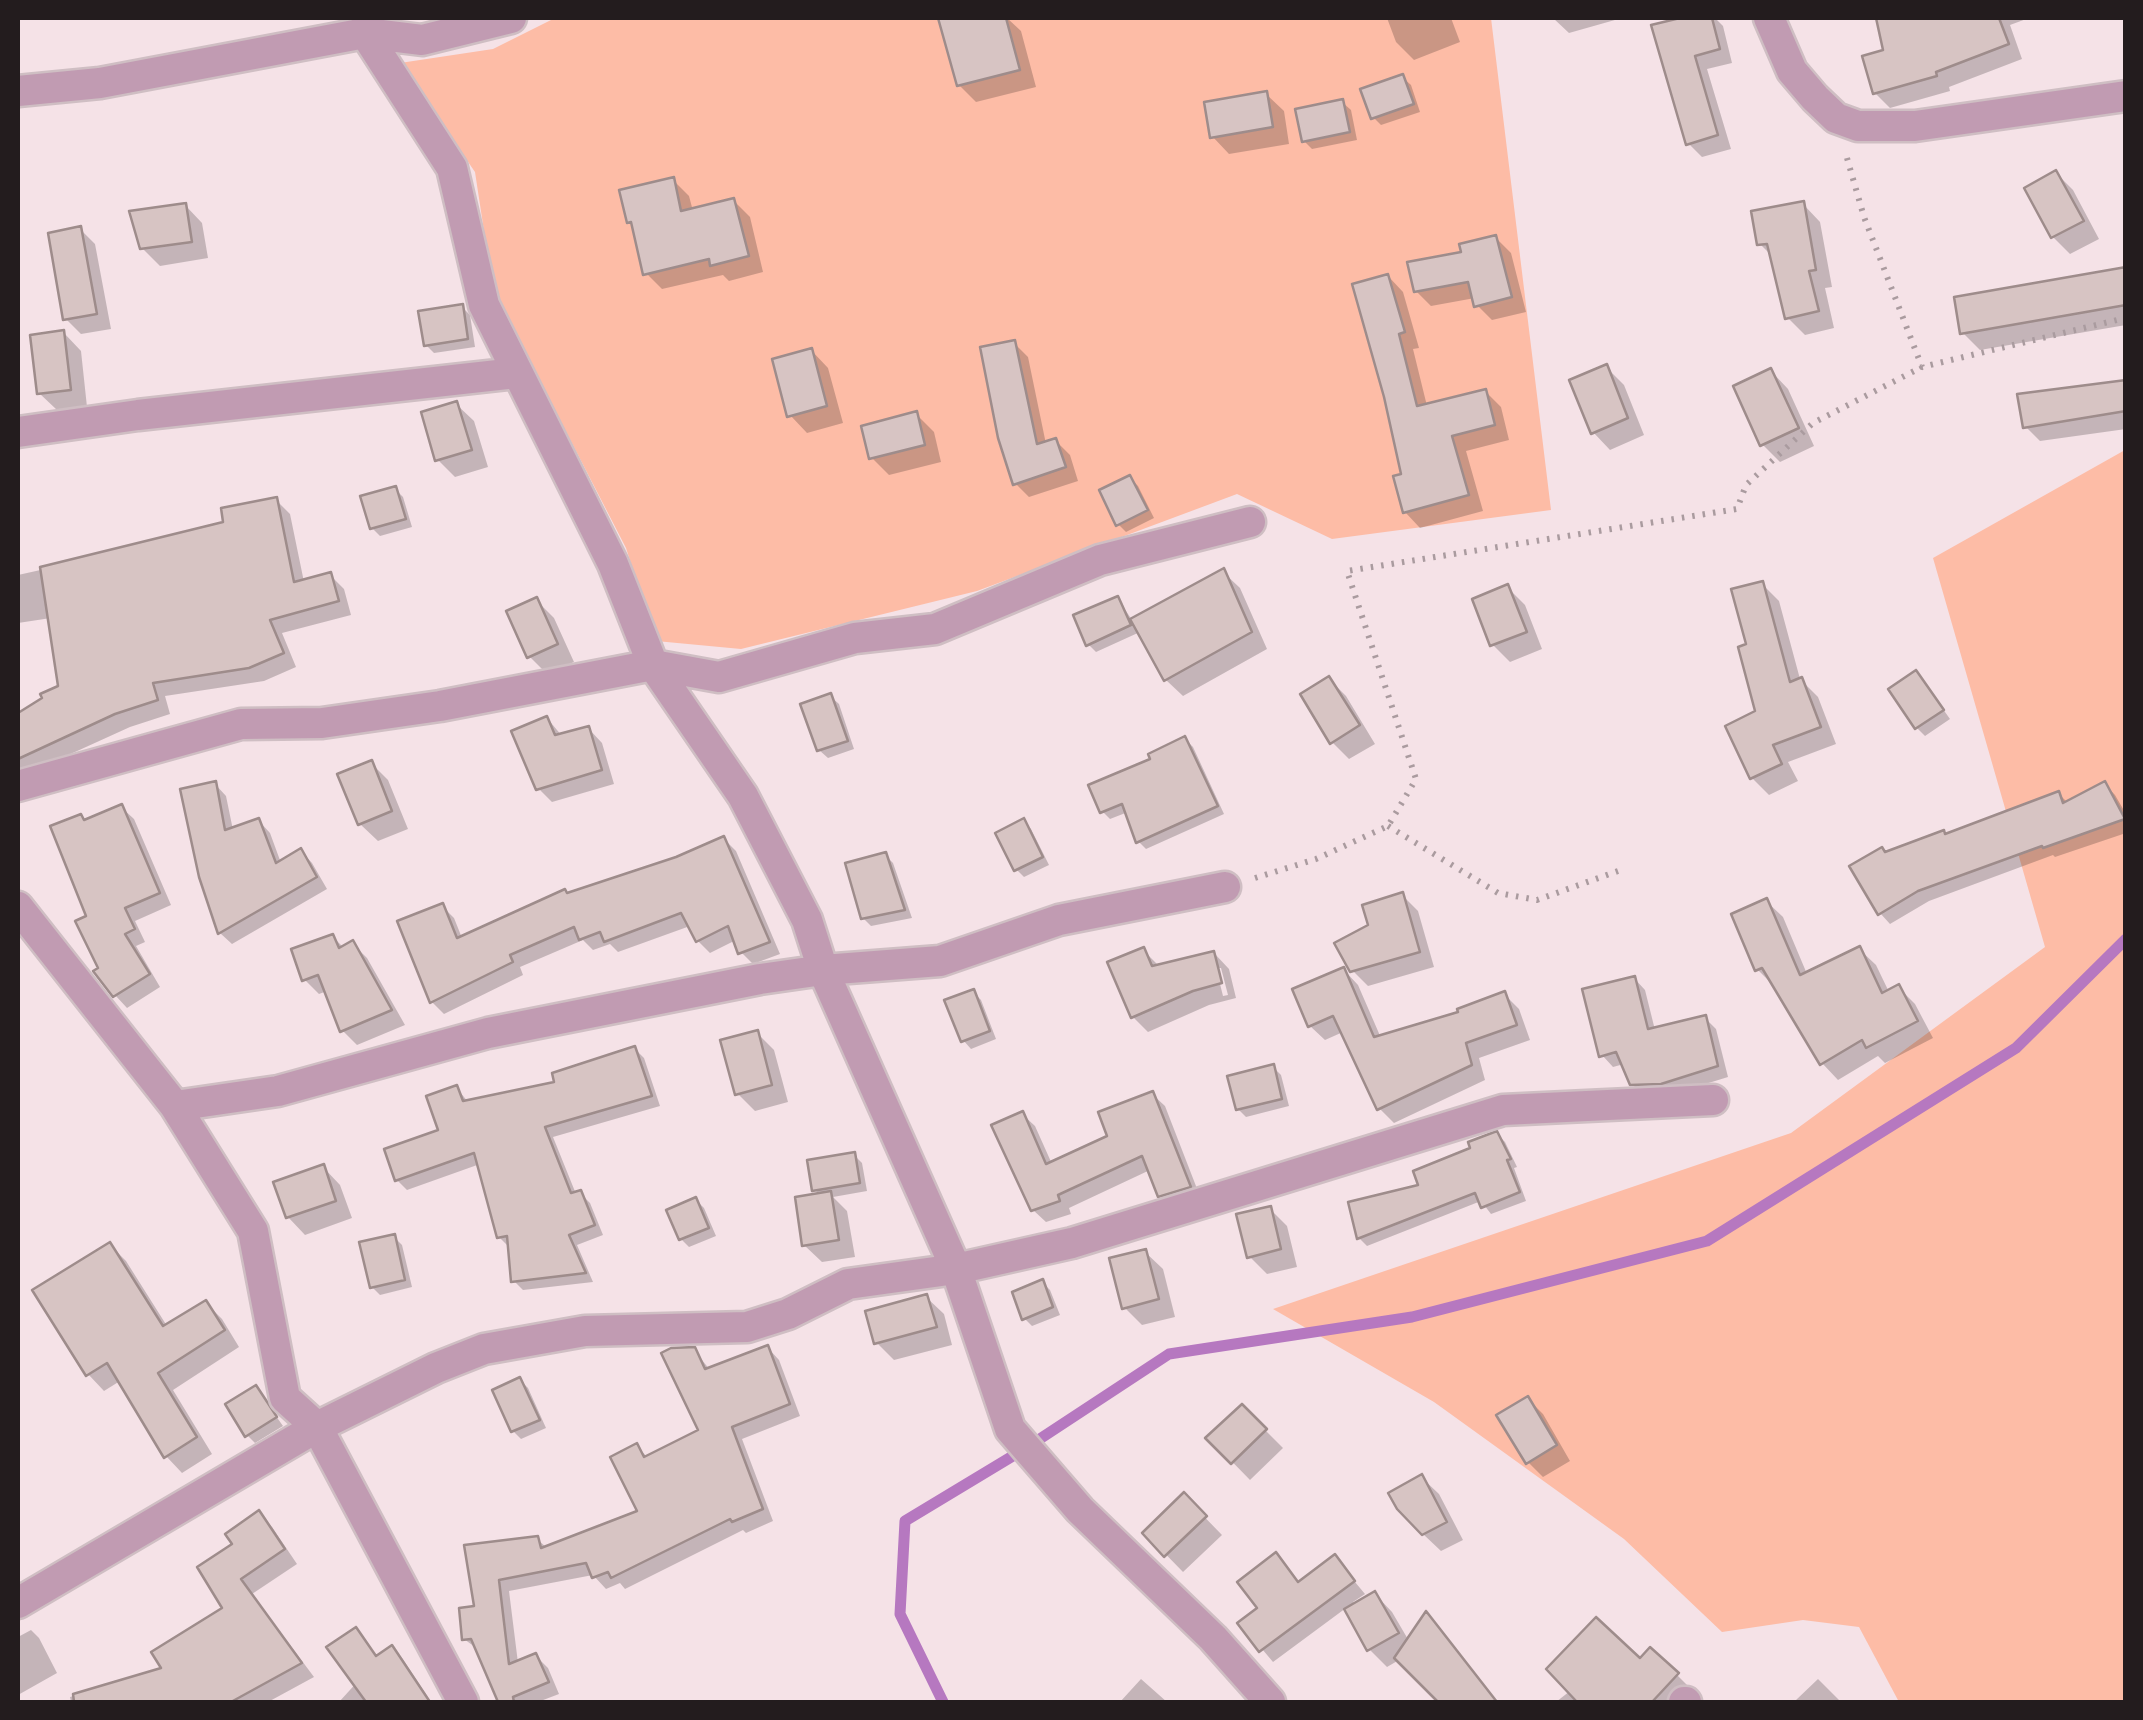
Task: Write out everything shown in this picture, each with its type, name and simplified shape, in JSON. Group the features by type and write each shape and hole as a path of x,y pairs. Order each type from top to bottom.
{"street":[{"path":"18,91 100,83 366,25 422,40 511,18"},
{"path":"1770,18 1792,71 1836,118 1858,126 1915,126 2126,96"},
{"path":"366,25 452,168 484,305 613,564 653,665 744,796 806,920 823,970 956,1269 1010,1429 1068,1498 1214,1638 1270,1702"},
{"path":"18,432 516,373"},
{"path":"18,786 241,724 322,724 653,665 719,677 854,638 935,629 1100,560 1250,522"},
{"path":"175,1106 278,1090 488,1032 823,970 940,961 1059,920 1225,887"},
{"path":"18,908 175,1106 253,1231 286,1398 317,1427 462,1702"},
{"path":"18,1604 317,1427 436,1368 484,1349 586,1331 747,1327 788,1314 848,1284 956,1269 1072,1243 1503,1110 1713,1100"}],"path":[{"path":"1836,118 1864,217 1922,367"},
{"path":"1225,887 1316,859 1388,826 1416,779 1347,570 1737,510 1746,484 1814,424 1922,367 2118,320"},
{"path":"1388,826 1498,893 1537,900 1618,871"}],"shaded area":[{"path":"555,18 1491,18 1551,510 1332,539 1237,494 977,591 741,649 656,641 626,548 493,290 475,172 400,63 493,49"},
{"path":"2125,450 2125,1702 1899,1702 1859,1627 1803,1620 1722,1632 1624,1539 1434,1402 1273,1309 1791,1133 2045,947 1933,558"}],"building":[{"path":"938,18 1006,18 1020,70 957,86"},
{"path":"1680,18 1712,18 1720,49 1695,56 1718,135 1686,145 1651,25"},
{"path":"1876,18 1999,18 2009,44 1936,72 1937,76 1873,94 1862,56 1883,50"},
{"path":"1403,74 1414,104 1371,119 1360,89"},
{"path":"1267,91 1273,127 1210,138 1204,102"},
{"path":"1343,99 1350,132 1302,142 1295,109"},
{"path":"2056,170 2084,221 2051,238 2024,188"},
{"path":"674,177 681,211 734,198 749,256 710,266 709,259 643,275 619,190"},
{"path":"1804,201 1816,270 1809,271 1819,311 1785,319 1767,244 1757,245 1751,211"},
{"path":"186,203 192,242 140,249 129,211"},
{"path":"81,226 97,314 63,320 48,233"},
{"path":"1496,235 1512,297 1474,307 1468,282 1414,292 1407,262 1461,252 1459,244"},
{"path":"2126,267 2126,305 1960,334 1954,297"},
{"path":"1388,274 1405,332 1399,334 1417,406 1486,389 1495,425 1452,436 1469,495 1403,513 1393,476 1401,474 1384,397 1352,284"},
{"path":"463,304 468,339 424,346 418,311"},
{"path":"64,330 71,390 37,394 30,335"},
{"path":"1015,340 1037,444 1056,438 1066,467 1013,485 998,438 980,347"},
{"path":"812,348 827,406 787,417 772,359"},
{"path":"1607,364 1628,418 1591,434 1569,380"},
{"path":"1771,368 1799,428 1760,446 1733,386"},
{"path":"2126,380 2126,411 2023,428 2017,394"},
{"path":"457,401 472,450 435,461 421,412"},
{"path":"917,411 925,445 869,459 861,426"},
{"path":"1130,475 1148,510 1116,526 1099,490"},
{"path":"396,486 406,519 370,529 360,496"},
{"path":"277,497 294,582 331,572 339,601 270,620 284,653 249,668 153,683 158,700 115,714 18,759 18,713 42,698 40,694 58,686 40,567 223,522 221,508"},
{"path":"1224,568 1252,632 1164,681 1130,619"},
{"path":"1763,581 1790,682 1802,677 1821,727 1773,745 1782,764 1750,779 1725,726 1755,711 1738,647 1746,644 1731,589"},
{"path":"1508,584 1527,632 1490,646 1472,599"},
{"path":"1118,596 1131,625 1086,646 1073,615"},
{"path":"537,597 558,644 527,658 506,611"},
{"path":"1916,670 1944,710 1915,729 1888,689"},
{"path":"1329,676 1360,725 1330,744 1300,694"},
{"path":"831,693 848,741 817,751 800,704"},
{"path":"547,716 555,735 589,726 602,770 536,790 511,731"},
{"path":"1185,736 1218,806 1136,843 1122,804 1100,813 1088,785 1150,759 1148,754"},
{"path":"372,760 392,811 358,825 337,774"},
{"path":"216,781 225,830 259,818 276,863 301,848 317,877 218,934 199,877 180,789"},
{"path":"2105,781 2125,819 1918,891 1878,915 1849,866 1882,847 1885,852 1944,830 1945,834 2059,791 2063,803"},
{"path":"122,804 160,893 125,908 135,929 125,934 150,974 113,997 93,971 98,968 75,921 86,916 50,826 81,814 84,820"},
{"path":"1024,818 1043,857 1014,871 995,833"},
{"path":"724,836 770,942 738,954 728,926 696,942 681,913 604,942 600,932 579,940 574,927 510,955 513,962 430,1003 397,921 443,903 457,938 565,889 567,893 676,857"},
{"path":"886,852 905,910 861,919 845,863"},
{"path":"1403,892 1420,952 1350,972 1334,943 1368,925 1362,905"},
{"path":"1767,898 1800,975 1860,946 1882,993 1899,984 1918,1021 1866,1048 1862,1040 1820,1065 1762,968 1755,971 1731,914"},
{"path":"333,934 339,948 353,940 392,1010 340,1032 318,975 302,981 291,949"},
{"path":"1144,947 1152,966 1214,951 1222,983 1131,1018 1107,962"},
{"path":"1344,967 1374,1037 1458,1012 1457,1009 1505,991 1517,1025 1466,1043 1472,1065 1377,1110 1333,1016 1308,1027 1292,989"},
{"path":"1635,976 1648,1029 1706,1015 1718,1066 1661,1084 1630,1085 1616,1052 1599,1057 1582,989"},
{"path":"974,989 990,1031 961,1042 944,1000"},
{"path":"758,1030 772,1085 735,1095 720,1040"},
{"path":"635,1046 652,1096 545,1127 571,1193 581,1190 595,1225 569,1235 586,1273 511,1282 507,1236 497,1238 474,1153 395,1181 384,1149 438,1130 426,1096 457,1085 463,1101 554,1082 552,1073"},
{"path":"1274,1064 1282,1099 1236,1110 1227,1076"},
{"path":"1153,1091 1191,1187 1158,1197 1142,1156 1058,1195 1060,1201 1031,1211 991,1125 1023,1111 1046,1164 1107,1136 1098,1112"},
{"path":"1497,1131 1511,1159 1507,1160 1520,1192 1481,1208 1475,1193 1357,1239 1348,1202 1418,1185 1413,1171 1470,1148 1468,1142"},
{"path":"855,1152 860,1183 812,1191 807,1160"},
{"path":"324,1164 336,1201 286,1218 273,1182"},
{"path":"831,1191 839,1240 802,1246 795,1197"},
{"path":"696,1197 709,1228 679,1240 666,1210"},
{"path":"1271,1206 1281,1249 1247,1258 1236,1214"},
{"path":"395,1234 405,1280 370,1288 359,1242"},
{"path":"110,1242 163,1326 206,1300 225,1330 158,1373 197,1437 164,1458 107,1363 86,1376 32,1290"},
{"path":"1146,1249 1159,1299 1122,1309 1109,1258"},
{"path":"1043,1279 1053,1307 1022,1320 1012,1292"},
{"path":"927,1294 937,1327 874,1344 865,1311"},
{"path":"768,1345 790,1404 732,1427 763,1509 732,1522 730,1519 611,1578 608,1572 592,1578 586,1563 499,1580 509,1664 536,1653 549,1682 513,1697 514,1702 498,1702 471,1639 462,1640 459,1608 474,1606 464,1545 538,1536 541,1548 637,1511 610,1457 637,1443 644,1457 698,1430 661,1353 671,1348 695,1347 705,1369"},
{"path":"520,1377 540,1420 511,1432 492,1390"},
{"path":"256,1385 277,1417 245,1437 225,1404"},
{"path":"1528,1396 1557,1445 1526,1464 1496,1415"},
{"path":"1242,1404 1267,1429 1231,1464 1205,1438"},
{"path":"1422,1474 1447,1522 1422,1535 1397,1509 1388,1493"},
{"path":"1184,1492 1207,1516 1164,1557 1142,1533"},
{"path":"259,1510 285,1549 241,1579 302,1663 231,1702 74,1702 73,1694 161,1668 151,1652 222,1608 197,1567 232,1544 225,1534"},
{"path":"1276,1552 1298,1582 1335,1554 1355,1581 1259,1652 1237,1623 1257,1608 1237,1582"},
{"path":"1375,1591 1399,1633 1367,1651 1344,1609"},
{"path":"1426,1611 1497,1702 1438,1702 1394,1658"},
{"path":"1596,1617 1640,1658 1650,1647 1679,1673 1652,1702 1577,1702 1546,1669"},
{"path":"356,1627 376,1656 392,1645 430,1702 366,1702 326,1647"}],"waterway":[{"path":"943,1702 900,1614 905,1521 1169,1354 1412,1317 1707,1241 2016,1048 2126,939"}]}
